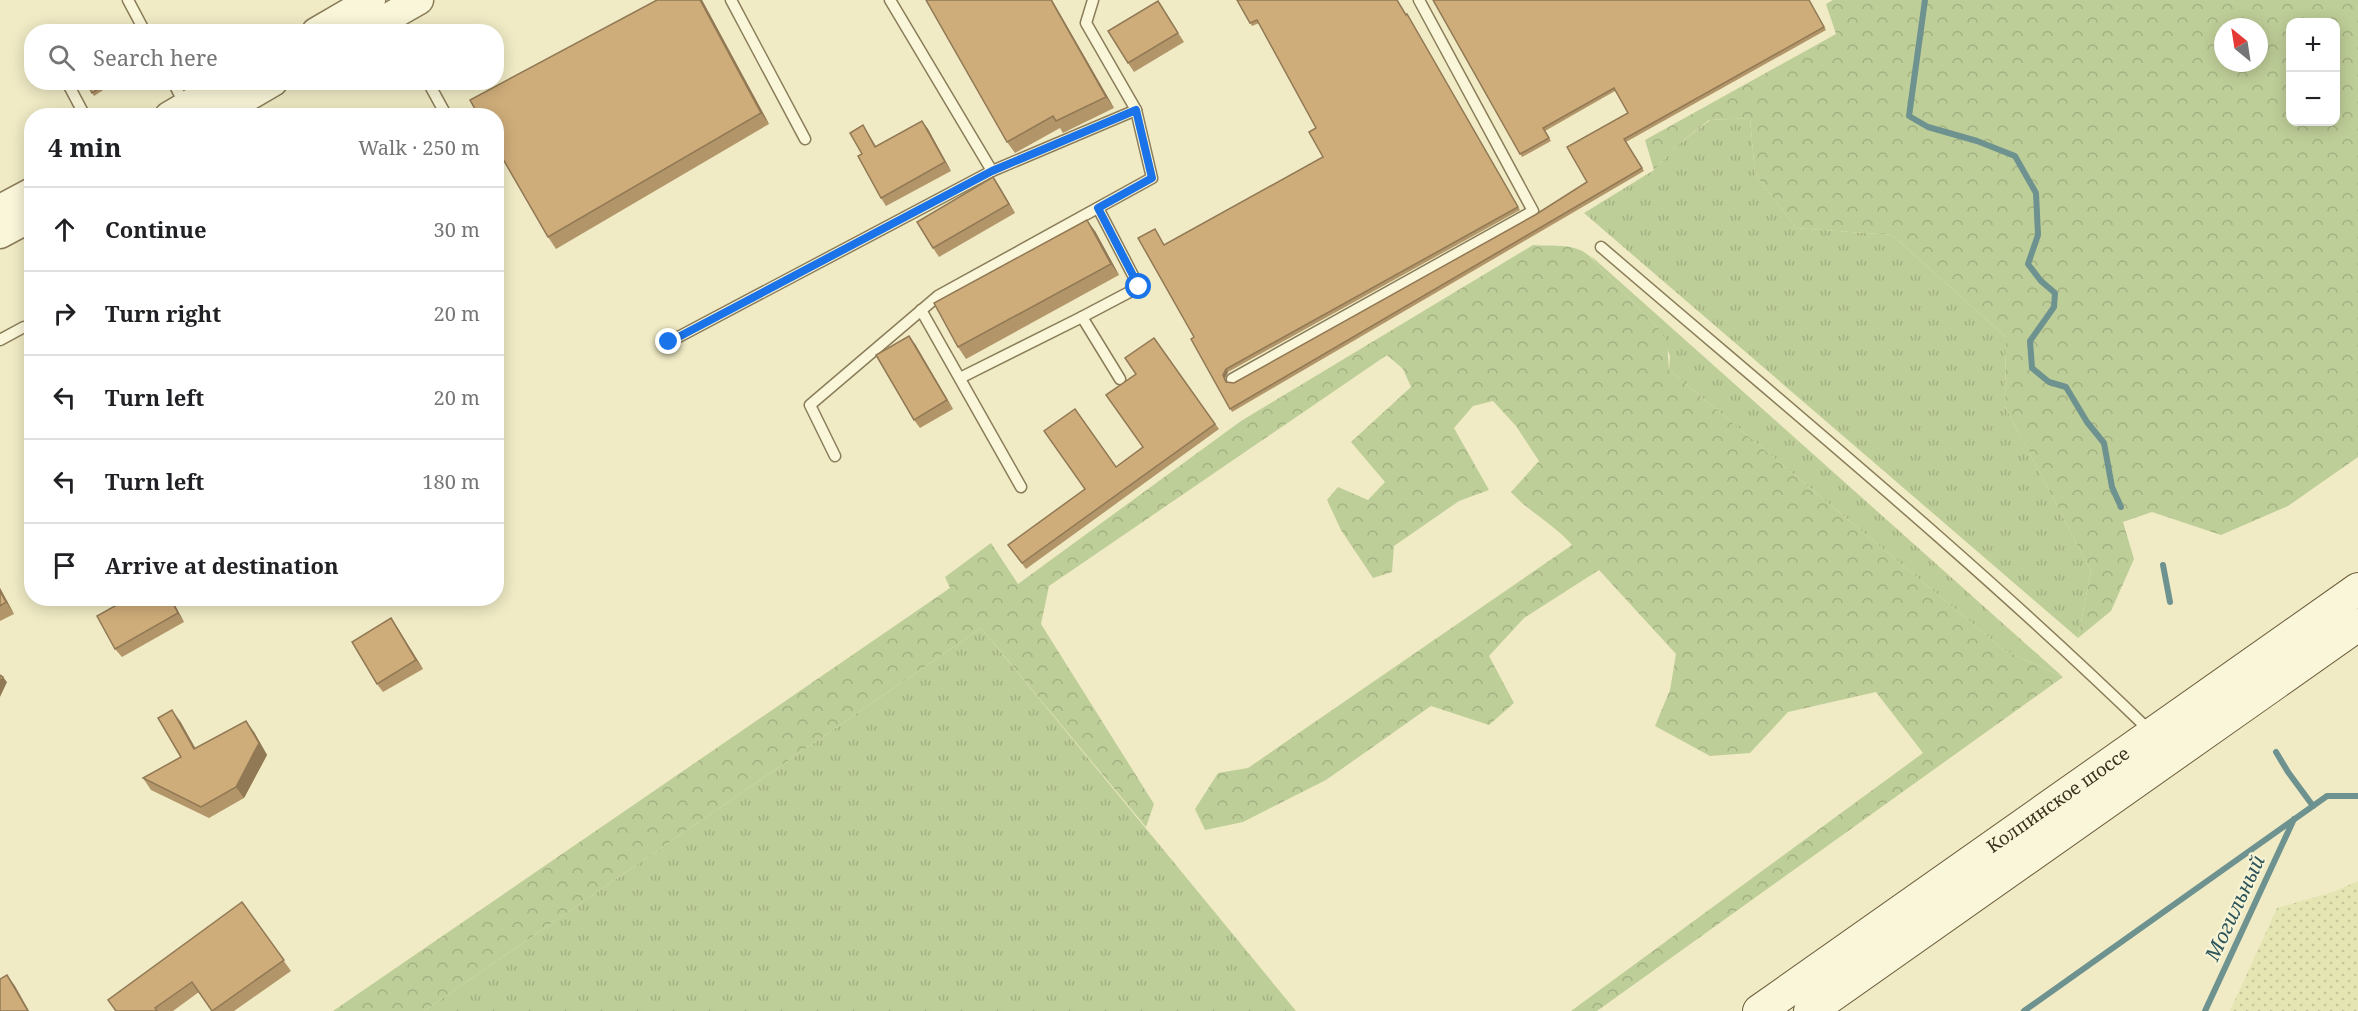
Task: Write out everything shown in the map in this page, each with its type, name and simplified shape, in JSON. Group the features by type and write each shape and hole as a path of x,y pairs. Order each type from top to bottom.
{"main road":[{"name":"Колпинское шоссе","path":"1759,1011 2358,589"},
{"name":"Колпинское шоссе","path":"1810,1011 2358,625"}],"street":[{"path":"343,24 419,0"},
{"path":"371,24 384,12"},
{"path":"180,105 211,90"},
{"path":"229,108 259,90"},
{"path":"0,209 24,196"},
{"path":"0,234 24,221"}],"lane":[{"path":"128,0 141,24"},
{"path":"731,0 805,138"},
{"path":"890,0 992,171"},
{"path":"835,456 810,405 938,296 1152,178 1136,110 1086,23 1093,0"},
{"path":"1232,379 1533,211 1419,0"},
{"path":"71,90 81,108"},
{"path":"432,90 442,108"},
{"path":"669,342 992,171 1136,110"},
{"path":"960,378 1139,287 1098,208"},
{"path":"1601,247 1961,557 2152,733"},
{"path":"921,310 1021,487"},
{"path":"1082,317 1120,379"},
{"path":"0,340 24,327"}],"green space":[{"path":"1833,0 2358,0 2358,457 2288,506 2221,535 2152,512 2123,522 2134,559 2111,611 2078,638 2091,571 2005,406 2006,337 1892,235 1796,228 1755,174 1750,118 1709,120 1676,146 1654,170 1645,140 1836,34 1826,4"},
{"path":"1750,118 1755,174 1796,228 1892,235 2006,337 2005,406 2091,571 2078,638 1584,213 1654,170 1676,146 1710,120"},
{"path":"1533,245 1570,247 1585,252 1659,329 1667,341 1669,370 2004,650 2063,677 1597,1011 1571,1011 1923,753 1876,692 1788,712 1750,753 1710,756 1655,726 1670,690 1676,654 1599,570 1524,618 1489,656 1514,703 1489,725 1431,706 1326,780 1243,822 1205,830 1195,809 1218,773 1248,768 1572,545 1511,492 1539,461 1516,426 1493,401 1473,406 1454,428 1489,490 1459,501 1394,546 1392,572 1373,578 1341,530 1327,500 1338,487 1368,500 1385,482 1351,442 1411,387 1403,369 1387,355 1049,586 1041,624 1154,804 1146,827 981,628 424,1011 333,1011 950,588 945,577 991,543 1018,584 1241,421"},
{"path":"1591,256 2063,677 2004,650 1669,370 1670,356 1659,329"},
{"path":"981,628 1296,1011 424,1011"},
{"path":"2358,881 2358,1011 2230,1011 2277,908 2333,892"}],"building":[{"path":"657,0 700,0 761,113 548,237 504,161 504,108 474,108 470,100 489,90 504,90 504,82"},
{"path":"926,0 1051,0 1106,97 1056,121 1053,116 1007,142"},
{"path":"1237,0 1397,0 1518,207 1226,369 1223,375 1226,382 1234,383 1535,215 1587,182 1567,147 1628,113 1614,88 1543,128 1549,138 1520,154 1433,0 1809,0 1824,27 1624,139 1642,168 1230,409 1191,339 1194,337 1138,238 1155,229 1164,245 1323,157 1309,132 1316,128 1257,20 1250,23"},
{"path":"1158,1 1178,33 1128,63 1108,31"},
{"path":"922,121 945,162 881,198 858,156 862,154 850,133 863,125 875,147"},
{"path":"993,177 1009,204 933,248 917,222"},
{"path":"1087,220 1111,264 958,347 934,303"},
{"path":"909,336 947,400 914,420 876,355"},
{"path":"1154,338 1215,424 1022,563 1008,545 1085,489 1044,431 1075,409 1116,467 1143,447 1106,395 1136,374 1125,358"},
{"path":"0,591 6,602 0,606"},
{"path":"115,606 174,606 178,613 115,649 97,616"},
{"path":"391,618 416,660 377,684 352,642"},
{"path":"172,710 194,749 246,721 259,743 236,787 201,807 143,778 181,757 158,718"},
{"path":"242,902 284,960 212,1011 192,982 155,1008 157,1011 116,1011 108,1000"},
{"path":"7,975 28,1011 0,1011 0,979"}],"waterway":[{"name":"Могильный","path":"1925,0 1909,116 1928,127 1977,141 2015,156 2036,193 2038,235 2028,264 2041,281 2055,293 2054,307 2030,341 2032,368 2049,382 2066,387 2087,422 2104,443 2112,487 2121,507"},
{"path":"2163,565 2170,602"},
{"path":"2276,752 2313,806"},
{"path":"2024,1011 2327,796 2358,796"},
{"name":"Могильный","path":"2205,1011 2294,819"}],"route":[{"path":"669,342 992,171 1136,110 1152,178 1098,208 1139,287"}]}
